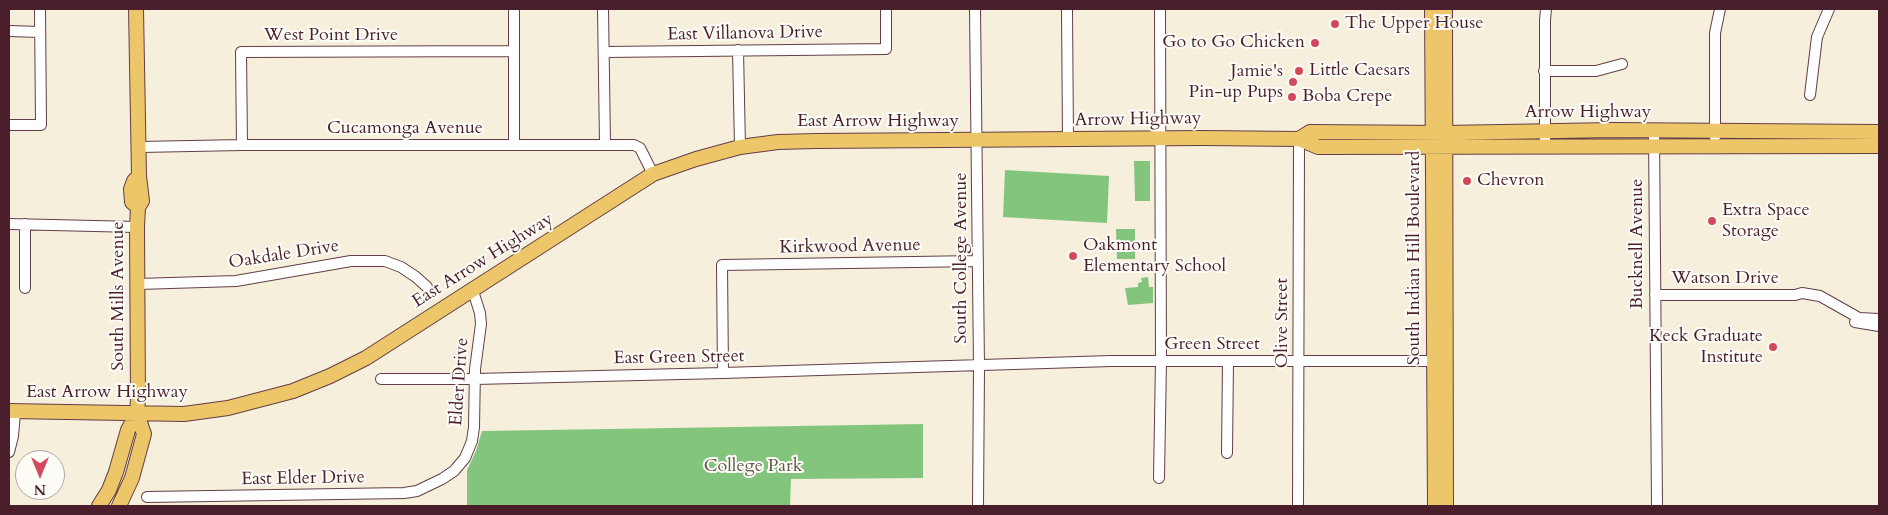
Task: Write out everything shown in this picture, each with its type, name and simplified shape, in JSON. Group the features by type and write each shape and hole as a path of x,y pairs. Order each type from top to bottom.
{"main road":[{"name":"South Mills Avenue","path":"136,9 140,147 139,176 134,181 131,189 132,202 138,207 139,373 137,414"},
{"name":"South Indian Hill Boulevard","path":"1432,9 1439,140 1440,361 1446,506"},
{"name":"South Indian Hill Boulevard","path":"1439,140 1445,9"},
{"name":"Arrow Highway","path":"977,141 1299,140 1310,132 1439,140 1715,138 1879,132"},
{"name":"Arrow Highway","path":"1715,138 1879,146"},
{"name":"East Arrow Highway","path":"12,411 184,414 228,408 292,391 330,376 366,358 653,174 696,158 740,147 797,141 977,141"},
{"name":"South Indian Hill Boulevard","path":"1435,506 1440,361"},
{"path":"99,506 113,481 128,430 137,414"},
{"path":"119,506 132,478 144,434 137,414"}],"street":[{"path":"9,125 41,126 40,9"},
{"path":"514,9 514,145"},
{"path":"604,9 605,144"},
{"name":"East Villanova Drive","path":"604,52 886,49 886,9"},
{"name":"South College Avenue","path":"976,9 979,366 978,506"},
{"path":"1067,9 1068,140"},
{"path":"1159,478 1161,361 1160,9"},
{"path":"1544,139 1546,9"},
{"path":"1715,138 1715,33 1720,9"},
{"path":"1810,95 1817,37 1829,9"},
{"path":"9,31 40,32"},
{"path":"738,50 740,147"},
{"name":"West Point Drive","path":"242,145 241,52 514,51"},
{"path":"1544,71 1596,71 1622,64"},
{"name":"Bucknell Avenue","path":"1654,138 1657,506"},
{"name":"Olive Street","path":"1298,506 1299,140"},
{"name":"Cucamonga Avenue","path":"140,147 242,145 634,145 640,148 653,174"},
{"path":"9,224 137,227"},
{"path":"25,224 25,288"},
{"name":"Oakdale Drive","path":"138,284 236,281 310,267 359,261 385,261 401,267 427,287"},
{"name":"Kirkwood Avenue","path":"723,373 722,266 978,262"},
{"name":"Elder Drive","path":"454,471 464,458 472,441 474,427 475,379 481,324 480,313 473,291"},
{"name":"Watson Drive","path":"1655,295 1795,295 1802,293 1820,296 1859,318 1879,319"},
{"name":"Watson Drive","path":"1795,295 1801,299 1818,303 1858,324 1879,326"},
{"name":"Green Street","path":"979,366 1111,361 1440,361"},
{"path":"1227,453 1228,361"},
{"name":"East Green Street","path":"380,379 475,379 979,366"},
{"path":"9,452 13,436 12,411"},
{"name":"East Elder Drive","path":"147,498 404,493 430,486 454,471"}],"green space":[{"path":"1134,161 1150,161 1150,201 1135,201"},
{"path":"1005,170 1109,176 1107,223 1003,217"},
{"path":"1116,229 1135,229 1135,259 1117,259"},
{"path":"1148,277 1149,287 1153,287 1153,303 1128,305 1125,288 1138,287 1138,283 1142,282 1141,278"},
{"name":"College Park","path":"923,424 923,478 791,479 790,506 467,506 467,470 476,451 482,431"}],"place":[{"name":"The Upper House","path":"1335,24"},
{"name":"Go to Go Chicken","path":"1315,43"},
{"name":"Little Caesars","path":"1299,71"},
{"name":"Jamie's Pin-up Pups","path":"1293,82"},
{"name":"Boba Crepe","path":"1292,97"},
{"name":"Chevron","path":"1467,181"},
{"name":"Extra Space Storage","path":"1712,221"},
{"name":"Oakmont Elementary School","path":"1073,256"},
{"name":"Keck Graduate Institute","path":"1773,347"}]}
